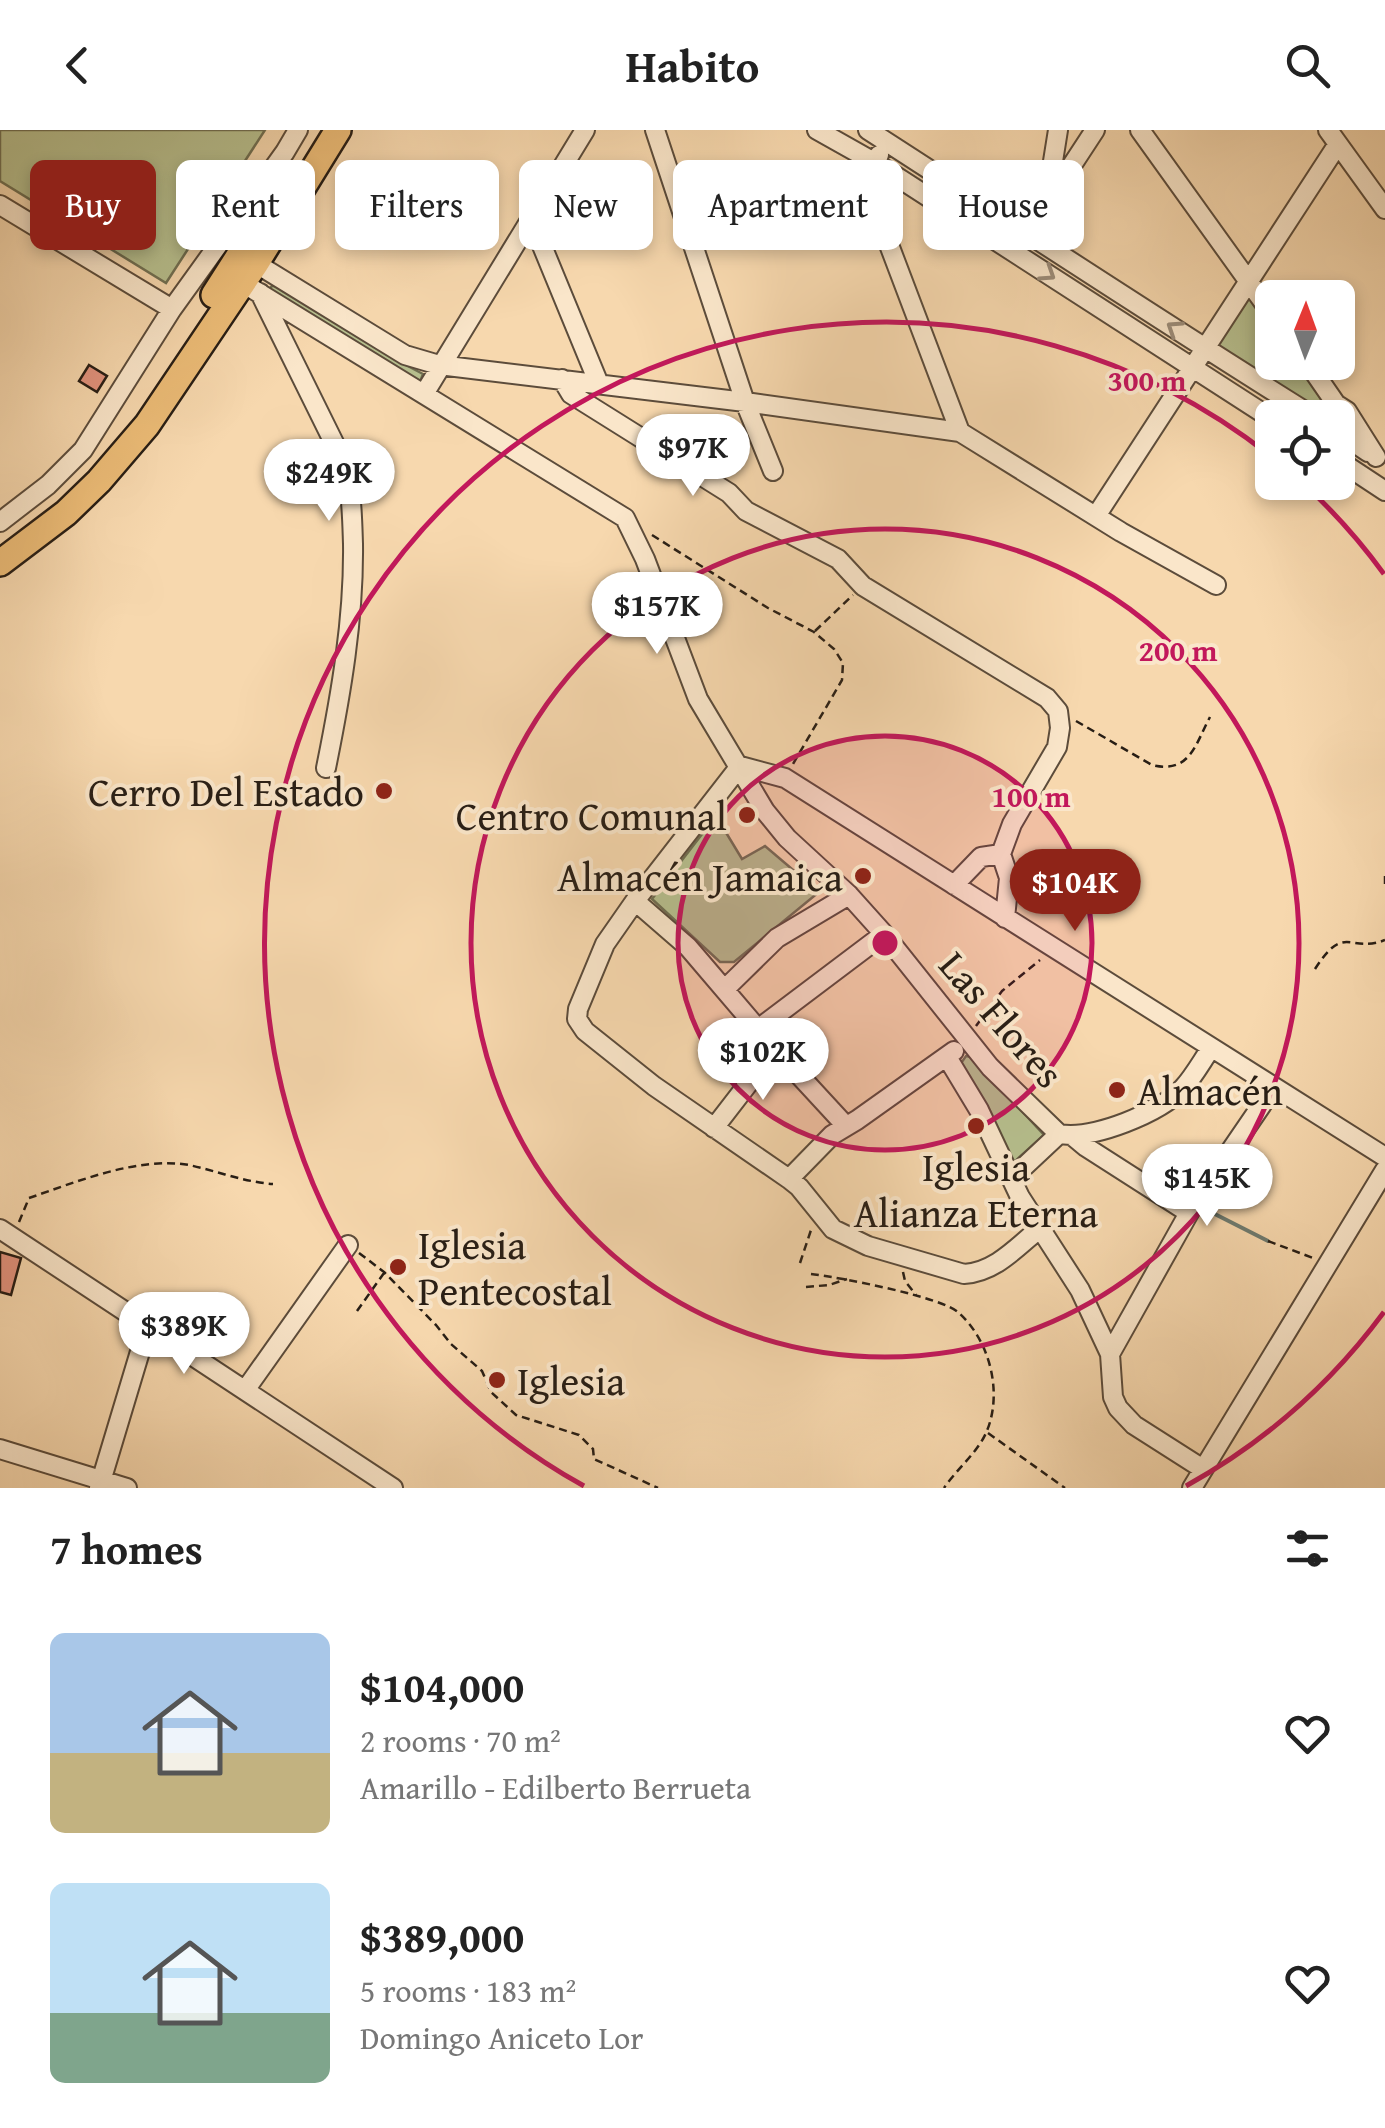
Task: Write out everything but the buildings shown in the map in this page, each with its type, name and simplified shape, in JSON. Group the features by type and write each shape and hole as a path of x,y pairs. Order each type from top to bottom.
{"highway":[{"path":"0,547 56,501 115,441 245,273 318,130"},
{"path":"0,563 66,513 127,450 166,398 338,130"}],"street":[{"path":"0,522 48,485 83,450 172,309 298,130"},
{"path":"567,160 585,130"},
{"path":"656,130 745,402 773,471"},
{"path":"817,130 870,160"},
{"path":"868,130 923,165"},
{"path":"1053,160 1058,130"},
{"path":"1075,160 1094,130"},
{"path":"1140,130 1255,289"},
{"path":"1096,516 1250,282 1333,137 1385,209"},
{"path":"875,160 887,142"},
{"path":"903,181 1255,407"},
{"path":"0,205 172,309"},
{"path":"424,394 519,239"},
{"path":"543,250 599,384"},
{"path":"891,250 960,432"},
{"path":"1056,250 1287,400"},
{"path":"245,273 405,355 439,365 960,432 1216,585"},
{"path":"245,273 424,394 625,518"},
{"path":"245,273 349,479 353,571 344,681 326,768"},
{"path":"562,379 572,394 729,494 746,511 838,559 863,586 1048,698 1058,710 1057,747 1012,824 1002,854 1009,878 1006,918"},
{"path":"1355,422 1382,457"},
{"path":"1355,442 1382,457"},
{"path":"1362,475 1382,457"},
{"path":"1355,471 1383,486"},
{"path":"48,485 84,474"},
{"name":"Las Flores","path":"625,518 645,559 698,699 765,811 884,934 990,1067 1067,1136 1189,1213"},
{"path":"1039,1229 997,1264 977,1273 964,1274 868,1246 833,1229 789,1179 602,1047 577,1020 605,944 740,766 785,778 1385,1157"},
{"path":"954,884 981,857 1002,854"},
{"path":"725,990 778,938 849,895"},
{"path":"635,901 688,948 846,1126"},
{"path":"758,1028 884,934"},
{"path":"789,1179 832,1135 966,1040"},
{"path":"714,1128 775,1048"},
{"path":"1012,1178 1067,1136 1151,1112 1184,1086 1210,1048"},
{"path":"946,1057 979,1110 1020,1197 1080,1290 1110,1354 1114,1397 1124,1416 1202,1469"},
{"path":"1110,1354 1189,1213 1274,1087"},
{"path":"1192,1488 1385,1170"},
{"path":"6,1233 393,1488"},
{"path":"246,1389 348,1245"},
{"path":"100,1484 148,1324"},
{"path":"0,1448 100,1484 127,1488"}],"path":[{"path":"625,518 768,608 814,632 834,648 844,663 842,680 785,778"},
{"path":"814,632 863,586"},
{"path":"1058,710 1164,768 1188,760 1210,717"},
{"path":"1385,876 1385,888"},
{"path":"1315,969 1334,945 1348,940 1376,944 1385,940"},
{"path":"966,1040 1002,992 1054,948"},
{"path":"6,1233 29,1198 145,1164 186,1165 272,1184"},
{"path":"800,1263 808,1243 812,1204"},
{"path":"1268,1240 1327,1264"},
{"path":"348,1245 384,1272 450,1344 482,1371 491,1392 516,1414 580,1435 593,1449 594,1459 658,1488"},
{"path":"901,1257 905,1281 917,1296"},
{"path":"358,1310 384,1272"},
{"path":"812,1274 848,1278 958,1310 980,1341 994,1382 994,1414 984,1438 944,1488"},
{"path":"806,1287 848,1278"},
{"path":"986,1432 1065,1488"}],"green space":[{"path":"0,130 265,130 246,160 176,160 176,250 187,250 166,283 112,250 156,250 156,160 30,160 30,199 0,181"},
{"path":"272,286 278,286 423,374 420,382 270,292"},
{"path":"1250,298 1255,302 1255,372 1219,349 1218,342"},
{"path":"1268,380 1311,380 1324,400 1299,400"},
{"path":"716,816 742,859 765,846 819,892 734,962 720,962 652,899"},
{"path":"966,1056 972,1057 1044,1135 1013,1163 959,1066"}],"waterway":[{"path":"1199,1206 1268,1241"}],"place":[{"name":"Cerro Del Estado","path":"384,791"},
{"name":"Centro Comunal","path":"747,815"},
{"name":"Almacén Jamaica","path":"863,876"},
{"name":"Almacén","path":"1117,1090"},
{"name":"Iglesia Alianza Eterna","path":"976,1126"},
{"name":"Iglesia Pentecostal","path":"398,1267"},
{"name":"Iglesia","path":"497,1380"}]}
